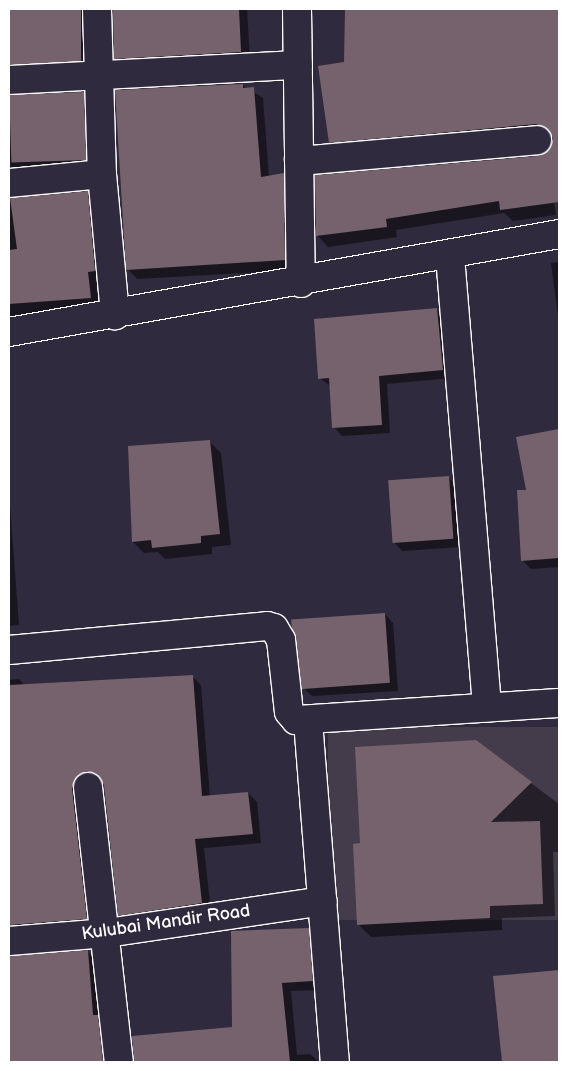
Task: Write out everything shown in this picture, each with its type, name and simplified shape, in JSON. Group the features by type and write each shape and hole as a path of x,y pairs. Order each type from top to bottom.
{"street":[{"path":"97,9 102,174 115,315"},
{"path":"297,9 301,283"},
{"path":"9,80 298,65"},
{"path":"299,161 537,140"},
{"path":"9,183 102,174"},
{"path":"9,332 301,283 559,234"},
{"path":"450,256 487,707"},
{"path":"9,650 267,626 274,628 281,640 289,712 296,720 308,721 487,707 559,704"},
{"path":"308,721 335,1062"},
{"path":"88,786 107,934 120,1062"},
{"name":"Kulubai Mandir Road","path":"9,941 107,934 323,901"}],"shaded area":[{"path":"328,727 559,727 559,920 328,920"}],"building":[{"path":"9,9 81,9 81,64 9,64"},
{"path":"113,9 239,9 241,52 114,59"},
{"path":"345,9 559,9 559,202 500,210 499,201 386,219 387,227 316,236 315,175 538,156 546,152 553,139 549,131 536,124 329,143 318,66 344,62"},
{"path":"243,84 243,88 254,87 261,177 284,173 285,260 126,270 115,90"},
{"path":"84,92 86,160 11,163 9,95"},
{"path":"88,191 95,271 88,272 91,298 9,304 9,250 17,249 10,198"},
{"path":"437,308 443,370 379,376 382,425 332,428 329,378 318,379 314,319"},
{"path":"559,429 559,558 521,561 517,490 526,490 516,437"},
{"path":"210,440 220,534 201,536 201,543 152,548 151,540 132,542 128,446"},
{"path":"449,476 453,539 393,543 388,480"},
{"path":"385,613 390,683 296,689 291,620"},
{"path":"193,675 202,796 248,792 253,834 195,839 202,903 118,916 104,785 95,773 86,772 74,780 72,789 87,919 9,925 9,685"},
{"path":"476,740 532,782 491,822 540,821 543,904 490,906 490,918 357,925 353,844 360,843 355,747"},
{"path":"309,928 313,981 282,983 290,1062 134,1062 132,1036 232,1027 231,931"},
{"path":"88,950 93,1015 98,1015 103,1062 9,1062 9,956"},
{"path":"559,970 559,1062 502,1062 493,976"}]}
